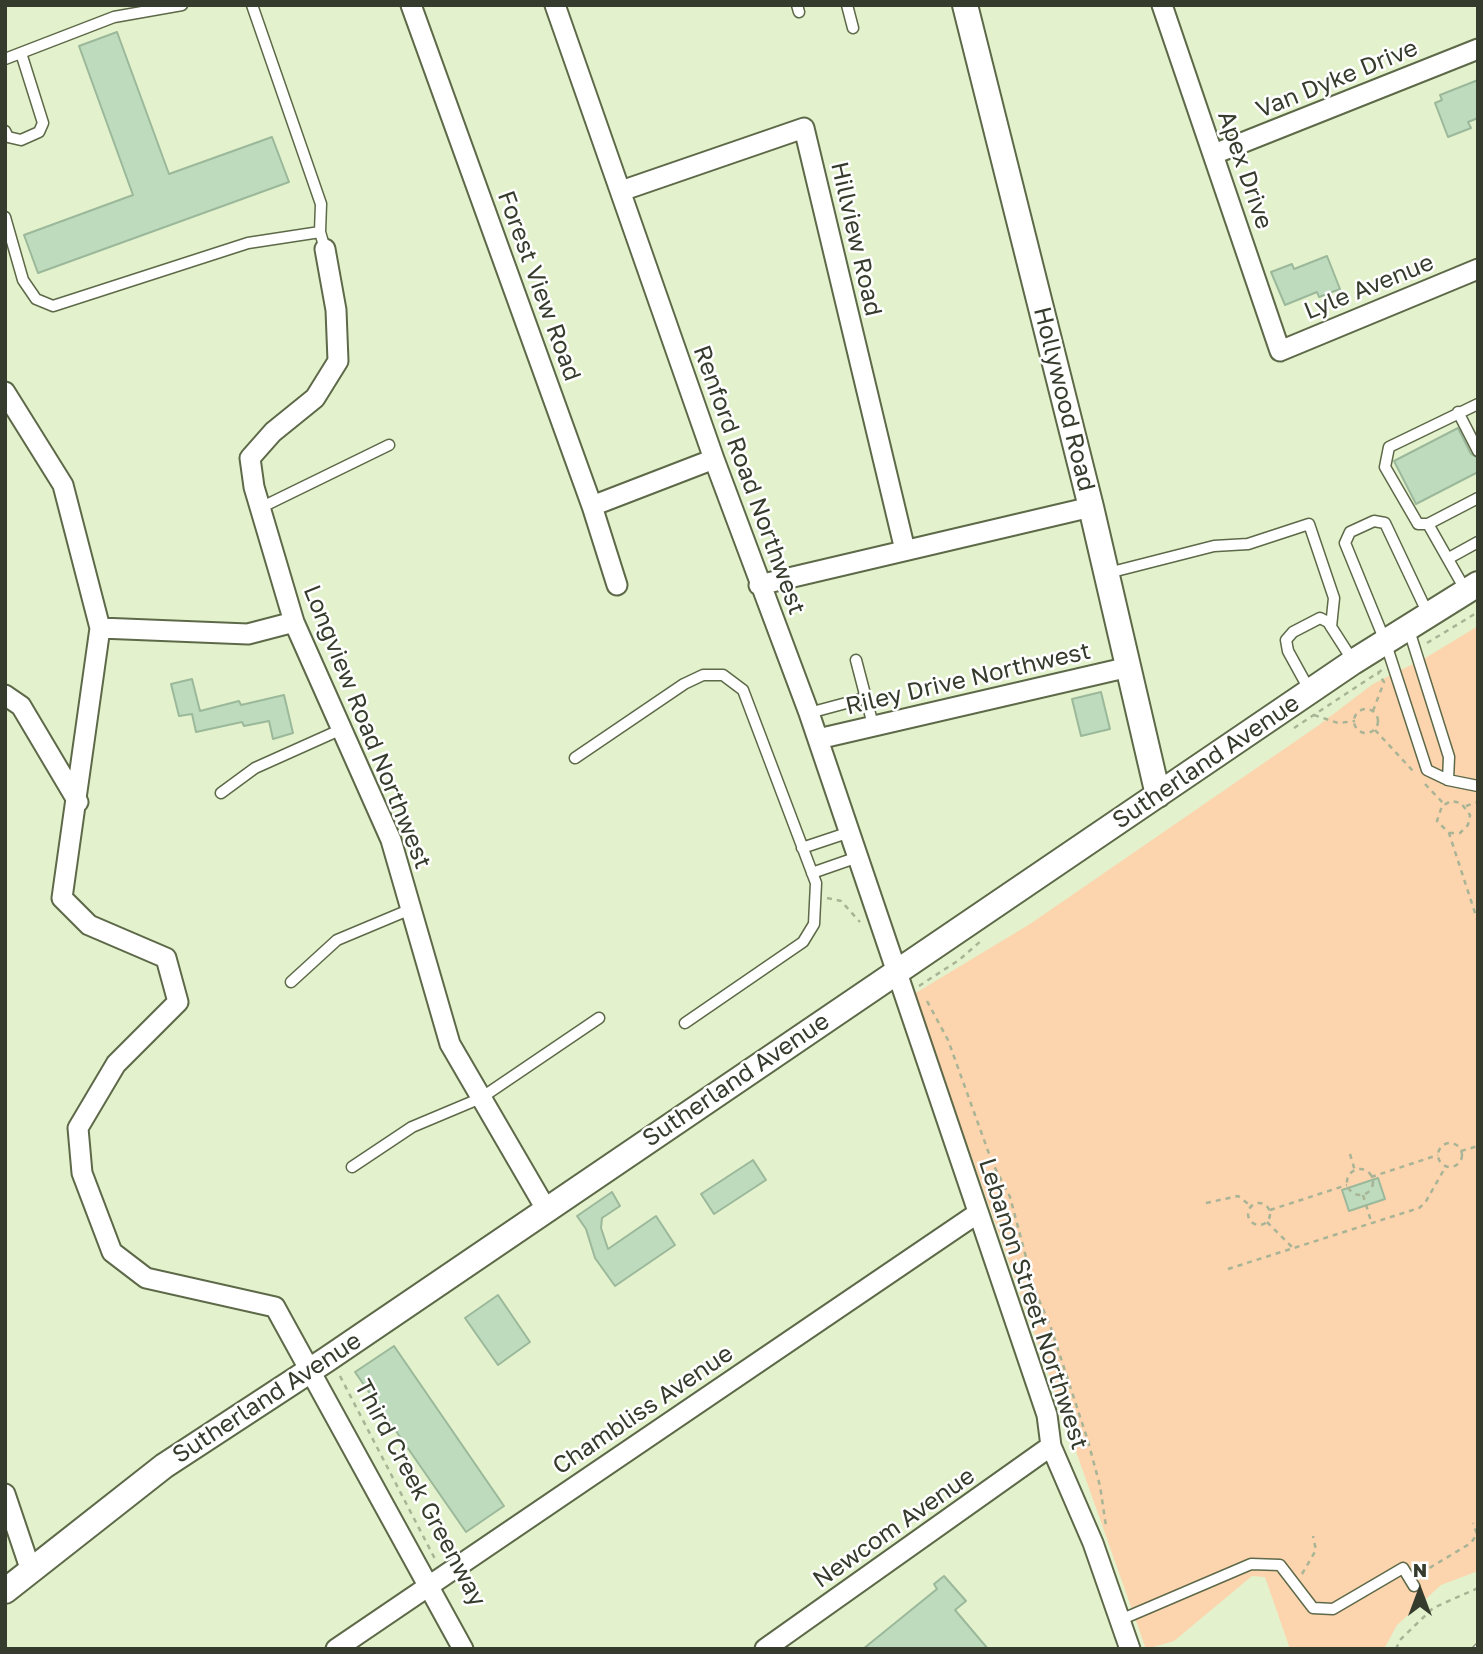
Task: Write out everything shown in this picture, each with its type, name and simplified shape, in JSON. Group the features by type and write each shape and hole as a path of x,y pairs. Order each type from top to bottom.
{"street":[{"name":"Forest View Road","path":"411,5 592,506 617,585"},
{"name":"Renford Road Northwest","path":"555,5 713,459 810,713 896,972"},
{"name":"Hollywood Road","path":"965,5 1091,507 1158,795"},
{"name":"Apex Drive","path":"1162,5 1280,351"},
{"name":"Van Dyke Drive","path":"1214,154 1478,49"},
{"name":"Hillview Road","path":"621,191 804,128 905,550"},
{"name":"Longview Road Northwest","path":"323,240 336,310 338,361 315,398 274,432 250,458 254,487 294,622 391,840 450,1044 546,1209"},
{"name":"Lyle Avenue","path":"1280,351 1478,269"},
{"path":"5,393 63,485 100,628 78,802 62,898 89,925 166,958 178,1002 116,1063 78,1128 82,1172 112,1252 146,1278 275,1307 310,1371 437,1581 463,1649"},
{"path":"592,506 713,459"},
{"path":"759,584 1091,507"},
{"name":"Sutherland Avenue","path":"5,1591 164,1466 310,1371 1158,795 1312,703 1353,662 1472,587"},
{"path":"100,628 248,634 294,622"},
{"name":"Riley Drive Northwest","path":"818,739 873,724 1129,667"},
{"path":"5,695 22,706 78,802"},
{"name":"Lebanon Street Northwest","path":"896,972 1047,1416 1051,1446 1093,1542 1130,1649"},
{"name":"Chambliss Avenue","path":"336,1649 978,1213"},
{"name":"Newcom Avenue","path":"765,1649 1051,1446"},
{"path":"5,1494 31,1571"}],"lane":[{"path":"5,59 114,17 182,5"},
{"path":"5,217 23,280 36,299 53,306 248,243 323,240 321,204 252,5"},
{"path":"846,5 853,28"},
{"path":"5,131 8,137 21,140 39,132 43,123 21,53"},
{"path":"1478,404 1458,411 1389,447 1385,467 1418,524 1428,524 1478,498"},
{"path":"1458,411 1478,451"},
{"path":"260,508 389,445"},
{"path":"1448,780 1449,757 1418,620 1385,523 1374,520 1350,532 1345,543 1385,641 1427,770 1448,780 1478,786"},
{"path":"1107,573 1214,546 1248,544 1309,524 1334,598 1331,627"},
{"path":"1428,524 1449,558 1472,587"},
{"path":"1449,558 1478,542"},
{"path":"1312,703 1286,640 1293,632 1320,618 1331,627 1353,662"},
{"path":"856,660 873,724"},
{"path":"575,758 684,684 703,675 723,675 743,690 812,873 817,898 814,924 803,942 685,1023"},
{"path":"810,713 865,698"},
{"path":"221,793 255,768 342,729"},
{"path":"802,848 850,832"},
{"path":"812,873 858,857"},
{"path":"291,982 337,940 411,909"},
{"path":"352,1167 412,1127 481,1098 599,1018"},
{"path":"1120,1620 1251,1564 1280,1565 1313,1608 1333,1609 1403,1568 1412,1583"}],"path":[{"path":"1375,730 1378,721 1373,711 1384,682 1378,673"},
{"path":"1312,703 1338,723 1354,721 1362,710 1373,711"},
{"path":"1354,721 1362,732 1375,730"},
{"path":"1375,730 1444,804"},
{"path":"1449,833 1460,833 1468,825 1470,815 1466,806 1456,801 1444,804 1439,810 1437,821 1449,833 1478,922"},
{"path":"1466,806 1478,802"},
{"path":"817,898 841,901 868,931"},
{"path":"919,986 948,1040 992,1162 1010,1197 1035,1291 1051,1325 1088,1441 1100,1486 1107,1535"},
{"path":"1371,1177 1439,1155 1443,1146 1449,1143 1461,1151"},
{"path":"1461,1151 1478,1146"},
{"path":"1446,1166 1457,1164 1461,1151"},
{"path":"1350,1154 1355,1171"},
{"path":"1439,1155 1446,1166"},
{"path":"1228,1269 1419,1208 1425,1203 1446,1166"},
{"path":"1355,1171 1365,1171 1371,1177 1370,1189 1363,1195 1353,1193 1347,1185 1349,1175 1355,1171"},
{"path":"1270,1210 1347,1185"},
{"path":"1363,1195 1372,1223"},
{"path":"1206,1203 1238,1196 1251,1206"},
{"path":"1251,1206 1263,1203 1270,1210"},
{"path":"1251,1206 1248,1214 1250,1221 1257,1225 1267,1222"},
{"path":"1267,1222 1270,1210"},
{"path":"1267,1222 1293,1248"},
{"name":"Third Creek Greenway","path":"339,1379 437,1581"},
{"path":"1412,1583 1471,1543 1476,1534 1473,1523"},
{"path":"1296,1583 1316,1550 1313,1536"},
{"path":"1396,1649 1400,1640 1433,1608 1478,1588"}],"shaded area":[{"path":"1478,626 1478,1571 1441,1585 1397,1625 1384,1649 1290,1649 1265,1577 1252,1576 1174,1641 1146,1649 914,994 1030,924 1319,725 1373,684 1427,657"}],"building":[{"path":"117,32 169,174 272,137 289,182 38,273 24,235 133,195 79,46"},
{"path":"1478,80 1478,118 1468,122 1471,128 1448,137 1435,103 1442,100 1440,95"},
{"path":"1327,256 1340,289 1319,297 1317,292 1285,305 1271,272 1292,264 1294,269"},
{"path":"1458,428 1471,454 1478,458 1478,472 1416,504 1394,461"},
{"path":"192,679 200,711 239,701 241,705 284,695 293,733 273,739 269,721 244,726 242,722 196,732 192,714 179,716 171,684"},
{"path":"1101,692 1110,729 1081,736 1072,699"},
{"path":"753,1160 766,1180 714,1214 701,1194"},
{"path":"1378,1178 1385,1199 1349,1211 1342,1190"},
{"path":"612,1192 620,1206 602,1218 601,1228 608,1249 656,1216 675,1245 615,1286 595,1258 586,1229 577,1216"},
{"path":"498,1295 530,1342 498,1365 465,1318"},
{"path":"394,1346 504,1506 466,1532 355,1372"},
{"path":"944,1576 966,1601 955,1610 988,1649 863,1649 937,1589 934,1584"}],"railway":[{"path":"1475,1649 1478,1646"}]}
